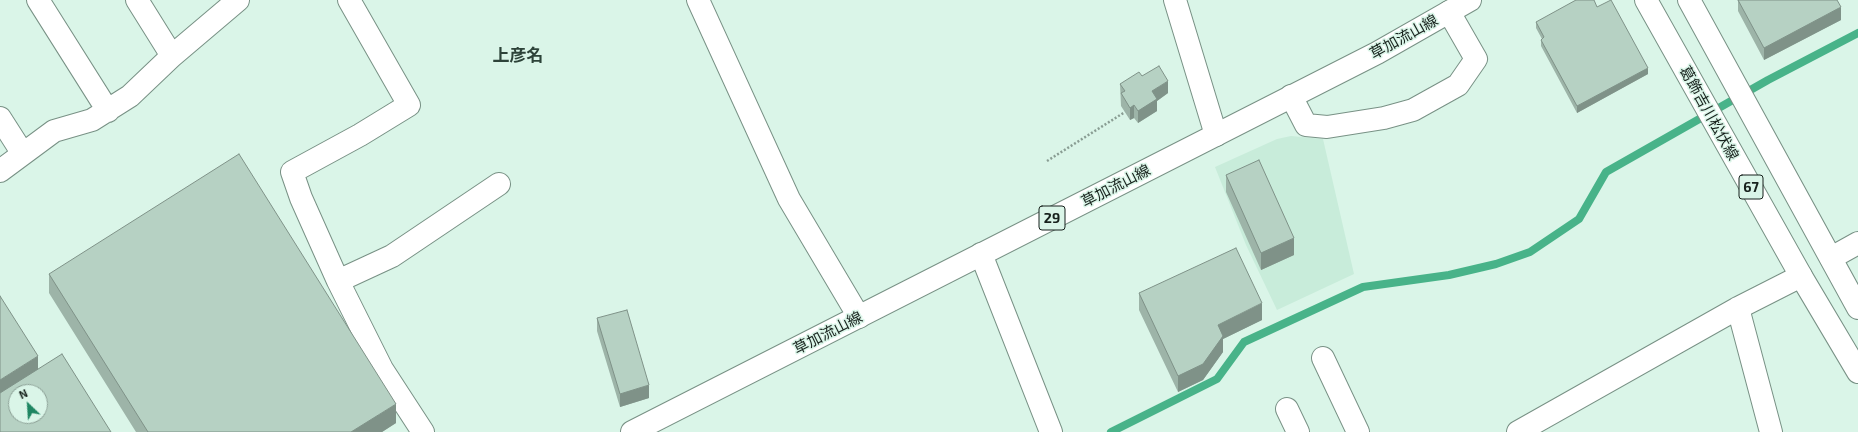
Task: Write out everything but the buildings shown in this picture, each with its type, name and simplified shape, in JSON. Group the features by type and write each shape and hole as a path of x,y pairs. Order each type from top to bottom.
{"main road":[{"path":"38,0 108,111"},
{"path":"137,0 172,56"},
{"path":"0,171 54,131 92,120 130,96 172,56 238,0"},
{"path":"349,0 409,105 360,135 292,172 301,198 338,281 382,368 423,432"},
{"path":"698,0 789,199 859,317"},
{"path":"1175,0 1216,135"},
{"name":"草加流山線","path":"632,432 1376,53 1470,0"},
{"name":"葛飾吉川松伏線","path":"1646,0 1801,276 1858,372"},
{"name":"67","path":"1689,0 1858,308"},
{"path":"1291,96 1306,126 1327,127 1384,118 1413,110 1458,85 1476,59 1449,12"},
{"path":"0,118 23,154"},
{"path":"338,281 392,256 499,184"},
{"path":"1831,258 1858,243"},
{"path":"981,254 1051,432"},
{"path":"1518,432 1738,308 1801,276"},
{"path":"1738,308 1771,432"},
{"path":"1323,358 1358,432"},
{"path":"1287,409 1298,432"}],"path":[{"path":"1048,161 1125,112"}],"shaded area":[{"path":"1291,136 1323,139 1354,274 1277,310 1246,245 1215,167 1277,139"}],"waterway":[{"path":"1111,432 1217,379 1244,342 1363,287 1449,275 1496,264 1530,252 1579,219 1606,172 1768,80 1858,33"}],"district":[{"name":"上彦名","path":"518,55"}]}
